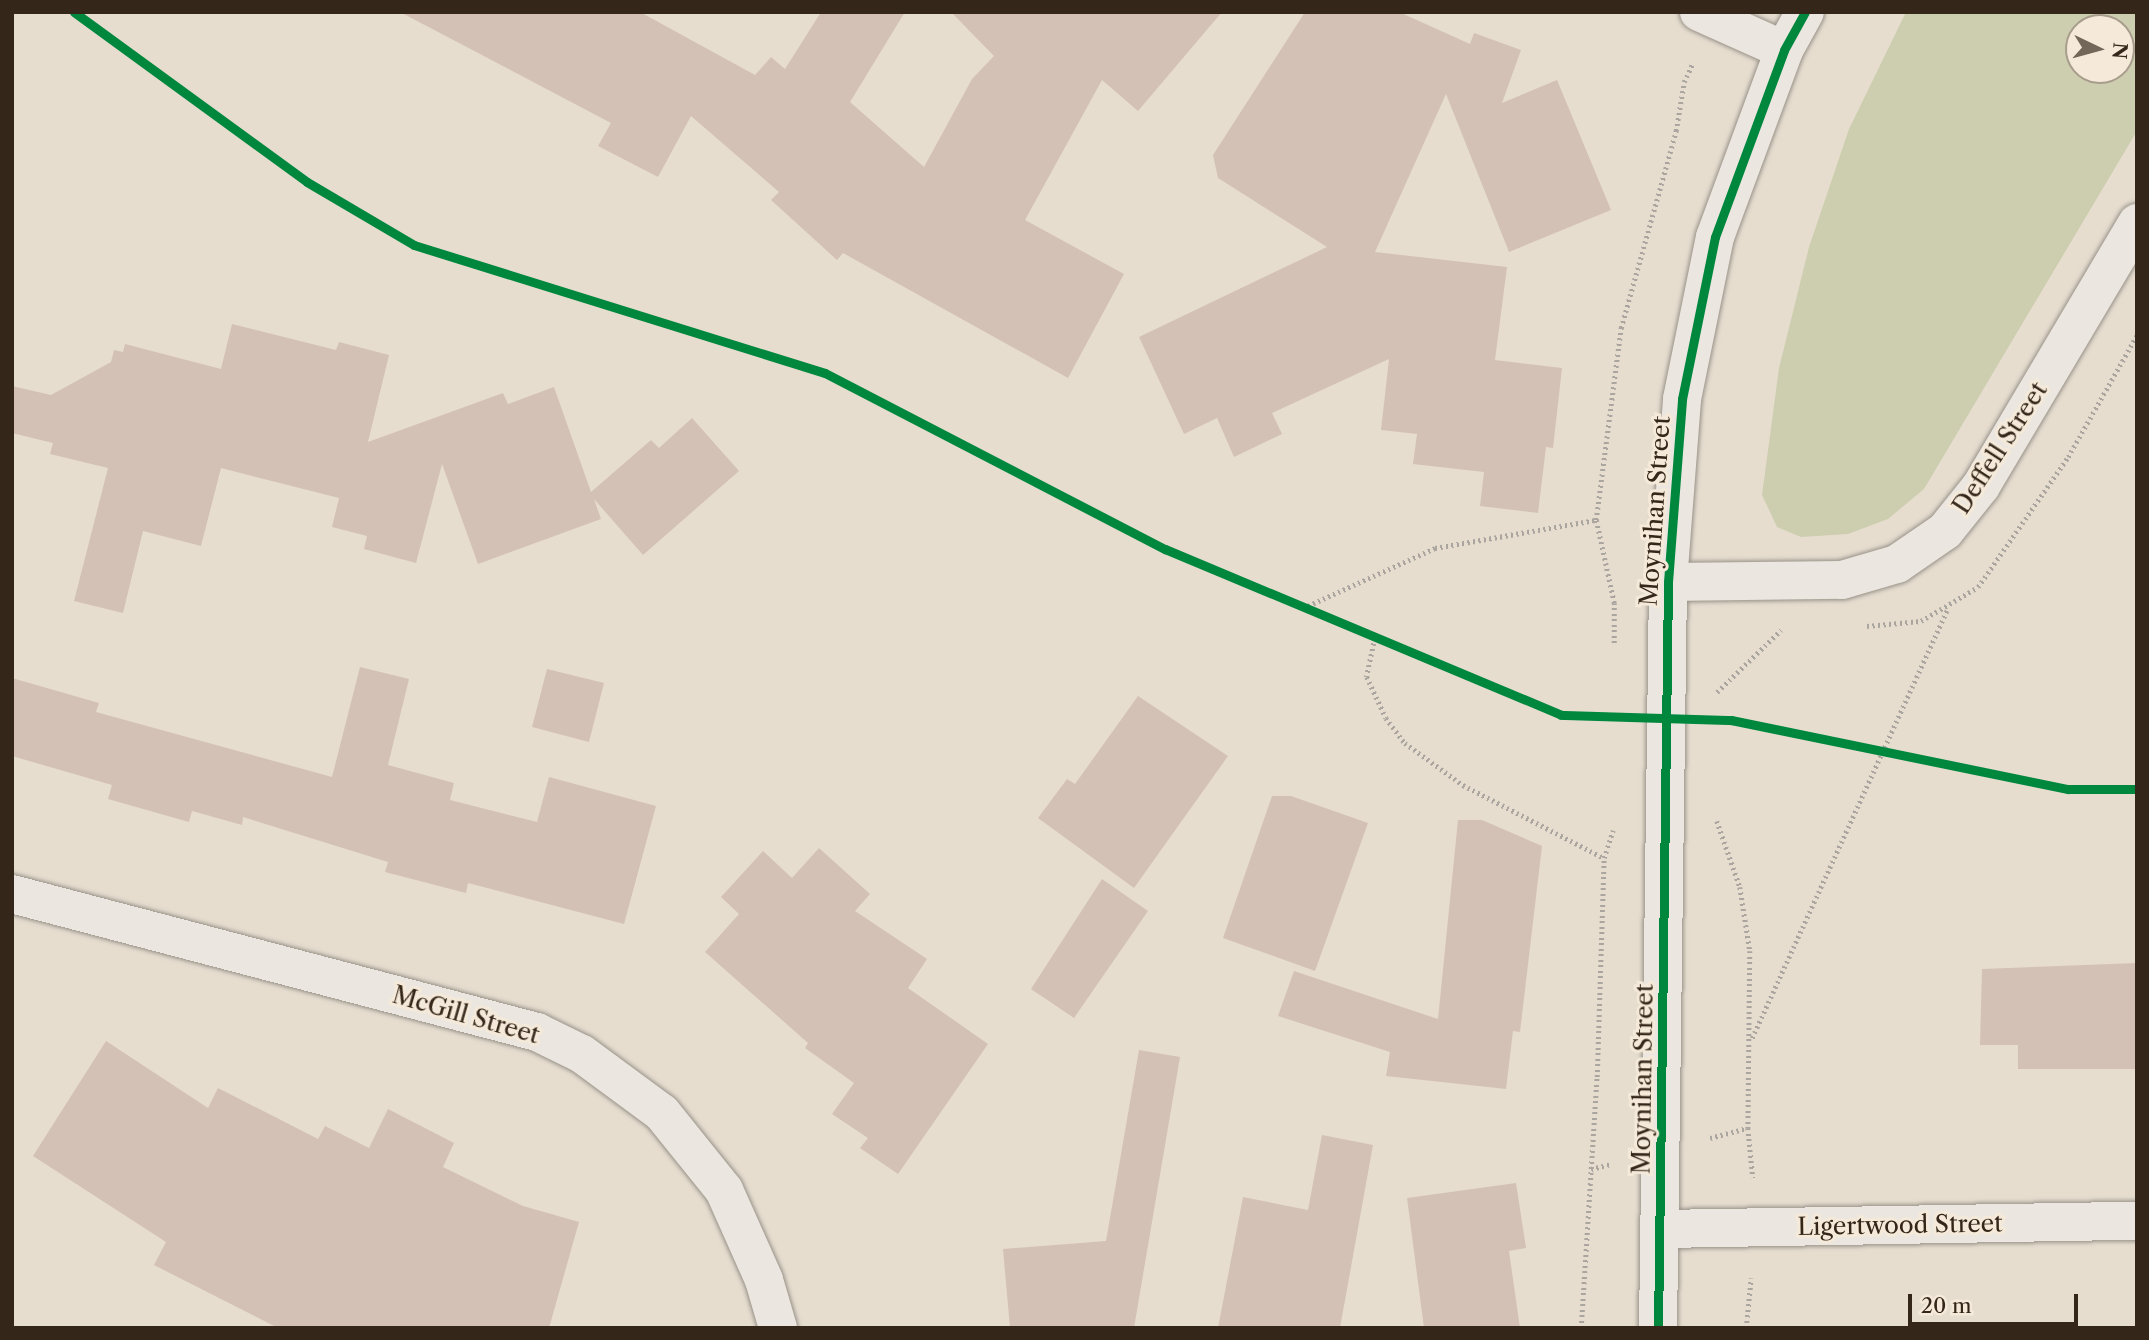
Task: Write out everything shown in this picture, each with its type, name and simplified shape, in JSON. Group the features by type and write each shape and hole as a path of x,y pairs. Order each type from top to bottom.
{"street":[{"path":"1699,12 1784,50"},
{"name":"Moynihan Street","path":"1658,1328 1662,1229 1668,582 1682,399 1715,237 1784,50 1805,12"},
{"name":"Deffell Street","path":"1668,582 1842,580 1897,564 1945,531 1981,486 2137,223"},
{"name":"McGill Street","path":"12,894 537,1032 582,1054 662,1112 724,1190 764,1280 778,1328"},
{"name":"Ligertwood Street","path":"1662,1229 2137,1221"}],"path":[{"path":"1863,626 1921,621 1948,609 1978,587 2002,557 2068,457 2137,335"},
{"path":"1303,608 1435,548 1596,520"},
{"path":"1290,603 1315,613"},
{"path":"1751,1039 1948,609"},
{"path":"1713,696 1787,624"},
{"path":"1363,633 1387,643"},
{"path":"1375,638 1367,677 1386,718 1405,743 1463,785 1604,858"},
{"path":"1870,749 1895,755"},
{"path":"1716,811 1740,887 1750,951 1748,1128 1755,1227 1746,1328"},
{"path":"1581,1328 1591,1169"}],"green space":[{"path":"1906,12 2137,12 2137,131 1924,489 1888,519 1848,534 1801,537 1777,527 1762,495 1779,368 1809,247 1849,129"}],"building":[{"path":"400,12 640,12 755,75 771,57 785,69 821,12 905,12 850,102 924,167 972,79 994,56 951,12 1222,12 1138,111 1102,80 1025,220 1124,274 1068,378 843,253 837,260 771,200 779,192 691,116 658,177 598,146 611,123"},
{"path":"1305,12 1399,12 1470,44 1474,33 1521,50 1502,103 1557,80 1611,210 1509,252 1446,94 1375,252 1507,267 1495,360 1562,368 1553,448 1546,447 1538,513 1480,506 1484,472 1413,464 1417,434 1381,430 1389,359 1272,413 1282,434 1234,457 1217,418 1184,434 1139,337 1327,247 1218,178 1213,155"},
{"path":"232,324 336,350 339,342 389,355 368,442 503,393 508,404 554,387 591,492 651,440 659,448 692,418 739,471 643,555 594,499 601,519 478,564 442,464 416,563 364,549 367,536 332,527 339,498 221,468 201,546 143,531 123,613 74,601 108,468 50,454 53,443 12,433 12,386 51,395 111,362 114,350 123,352 125,344 221,369"},
{"path":"360,667 409,679 388,765 454,783 450,800 537,822 549,777 656,806 624,924 468,883 466,893 385,872 388,862 243,817 242,825 192,811 189,822 108,799 112,785 12,756 12,678 99,703 96,712 332,777"},
{"path":"547,669 604,683 589,742 532,727"},
{"path":"1138,696 1228,756 1134,888 1038,818 1067,779 1075,784"},
{"path":"1272,796 1291,796 1368,823 1315,971 1223,938"},
{"path":"1458,820 1482,820 1542,846 1520,1032 1513,1031 1506,1089 1386,1076 1390,1052 1278,1016 1294,971 1438,1019"},
{"path":"819,848 870,894 855,911 927,959 908,988 988,1044 898,1174 860,1148 868,1138 832,1114 854,1083 805,1048 808,1043 705,952 739,914 721,897 763,851 792,878"},
{"path":"1102,879 1148,911 1074,1018 1031,989"},
{"path":"2137,963 2137,1069 2018,1069 2018,1045 1980,1045 1982,969"},
{"path":"106,1041 208,1108 218,1088 318,1139 325,1126 369,1148 388,1109 454,1143 443,1167 523,1206 579,1222 549,1328 278,1328 154,1265 166,1242 33,1156"},
{"path":"1139,1050 1180,1057 1134,1328 1010,1328 1003,1249 1106,1241"},
{"path":"1322,1135 1373,1145 1340,1328 1218,1328 1243,1197 1308,1210"},
{"path":"1516,1183 1526,1248 1509,1251 1520,1328 1424,1328 1407,1198"}],"cycle path":[{"path":"74,12 307,182 414,245 825,373 1165,549 1561,715 1731,720 2068,789 2137,789"},
{"path":"1658,1328 1668,582 1682,399 1715,237 1784,50 1805,12"}]}
